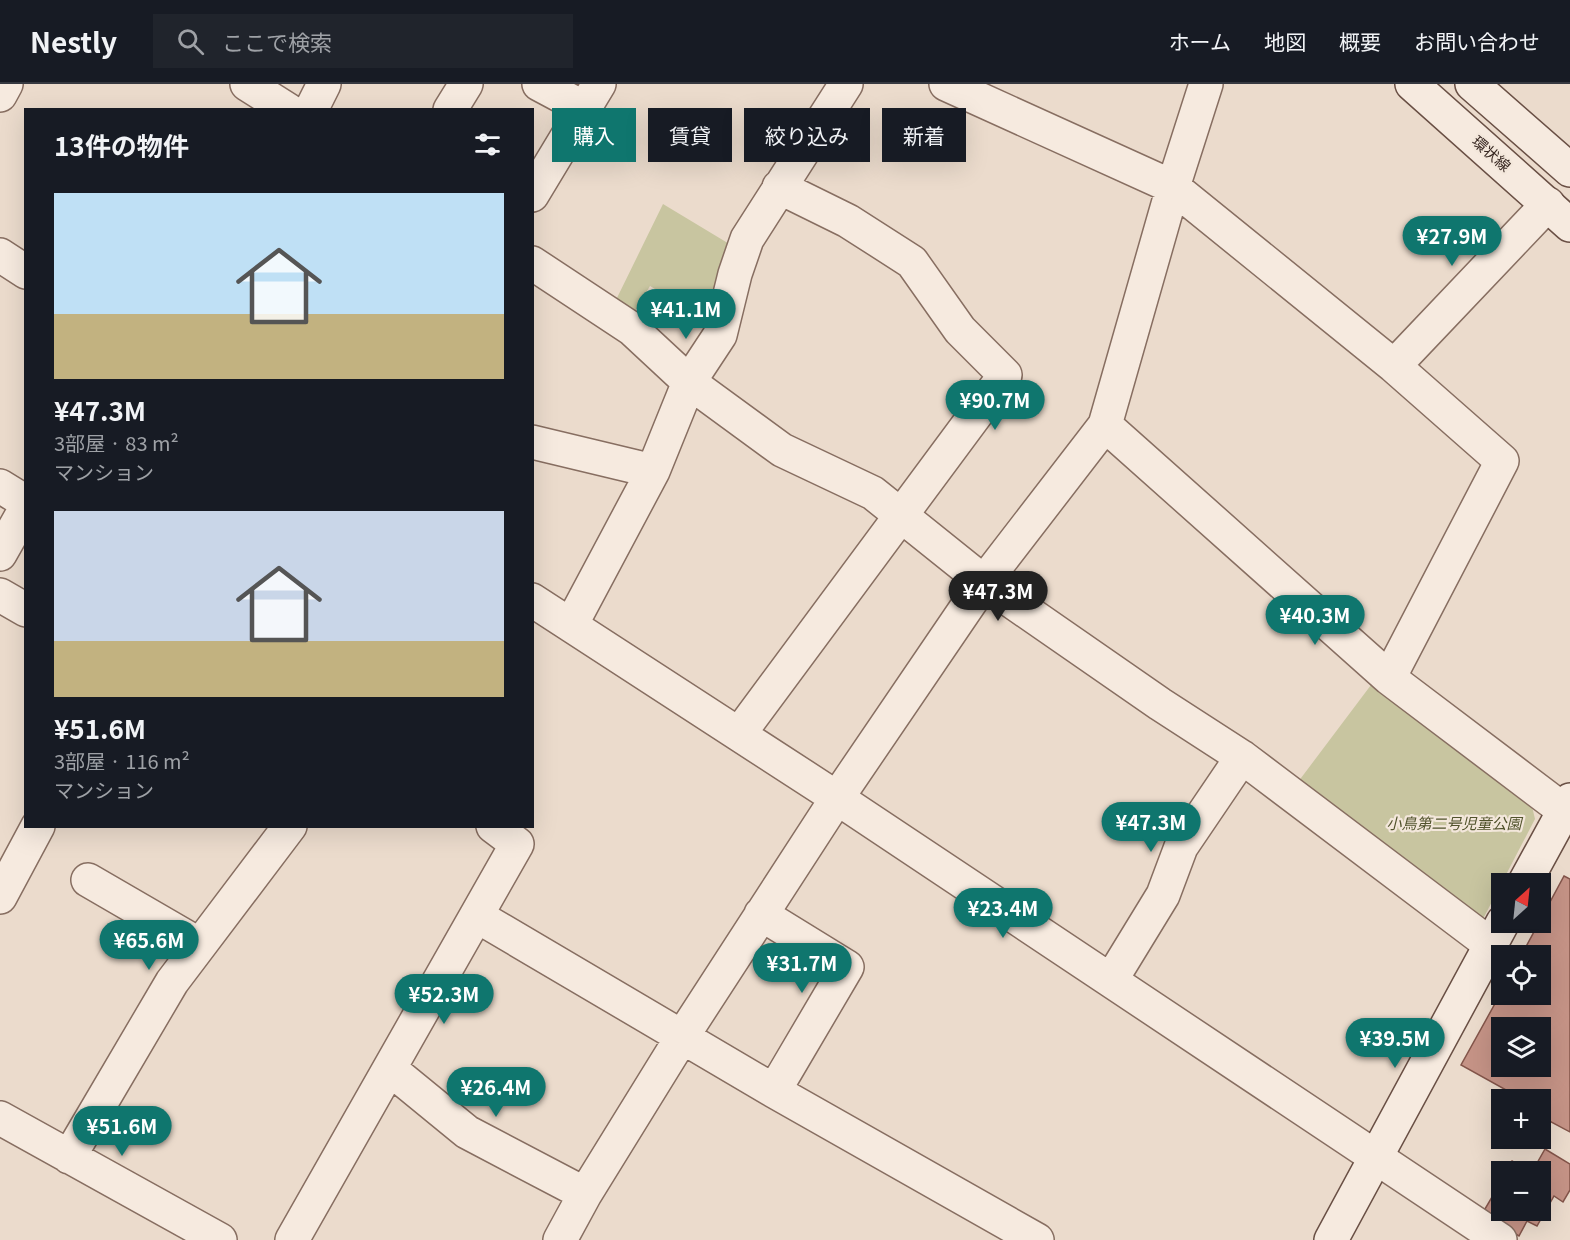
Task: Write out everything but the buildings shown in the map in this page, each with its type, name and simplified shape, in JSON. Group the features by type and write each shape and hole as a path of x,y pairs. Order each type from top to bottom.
{"street":[{"path":"0,95 6,84"},
{"path":"247,84 285,108"},
{"path":"312,108 324,84"},
{"path":"451,108 466,84"},
{"path":"534,192 592,96 538,84"},
{"path":"571,625 653,471 689,382 720,335 735,274 747,239 846,84"},
{"path":"946,84 1173,187 1394,366 1502,461 1389,678"},
{"path":"560,1240 585,1194 682,1037 837,798 984,582 1104,425 1173,187 1206,84"},
{"name":"環状線","path":"1412,84 1559,214"},
{"path":"1472,84 1570,170"},
{"path":"739,734 1005,375 960,330 912,262 848,221 779,187"},
{"path":"1394,366 1559,214"},
{"path":"0,255 24,271"},
{"path":"534,264 632,329 689,382 782,450 873,494 984,582 1497,934 1331,1240"},
{"path":"1104,425 1389,678 1568,809 1530,873"},
{"path":"534,442 653,471"},
{"path":"0,486 24,501"},
{"path":"0,554 24,512"},
{"path":"0,595 24,609"},
{"path":"534,601 837,798 1500,1240"},
{"path":"1111,980 1163,895 1180,847 1242,757"},
{"path":"0,897 37,828"},
{"path":"69,1157 172,982 288,828"},
{"path":"292,1240 518,844 496,828"},
{"path":"88,880 200,945"},
{"path":"761,914 847,967 774,1091"},
{"path":"477,916 774,1091 1037,1240"},
{"path":"390,1069 467,1132 585,1194"},
{"path":"0,1118 220,1240"}],"green space":[{"path":"663,204 736,248 715,326 650,286 633,315 614,304"},
{"name":"小鳥第二号児童公園","path":"1374,681 1530,798 1535,819 1507,873 1491,873 1491,904 1484,917 1469,919 1295,786"}]}
